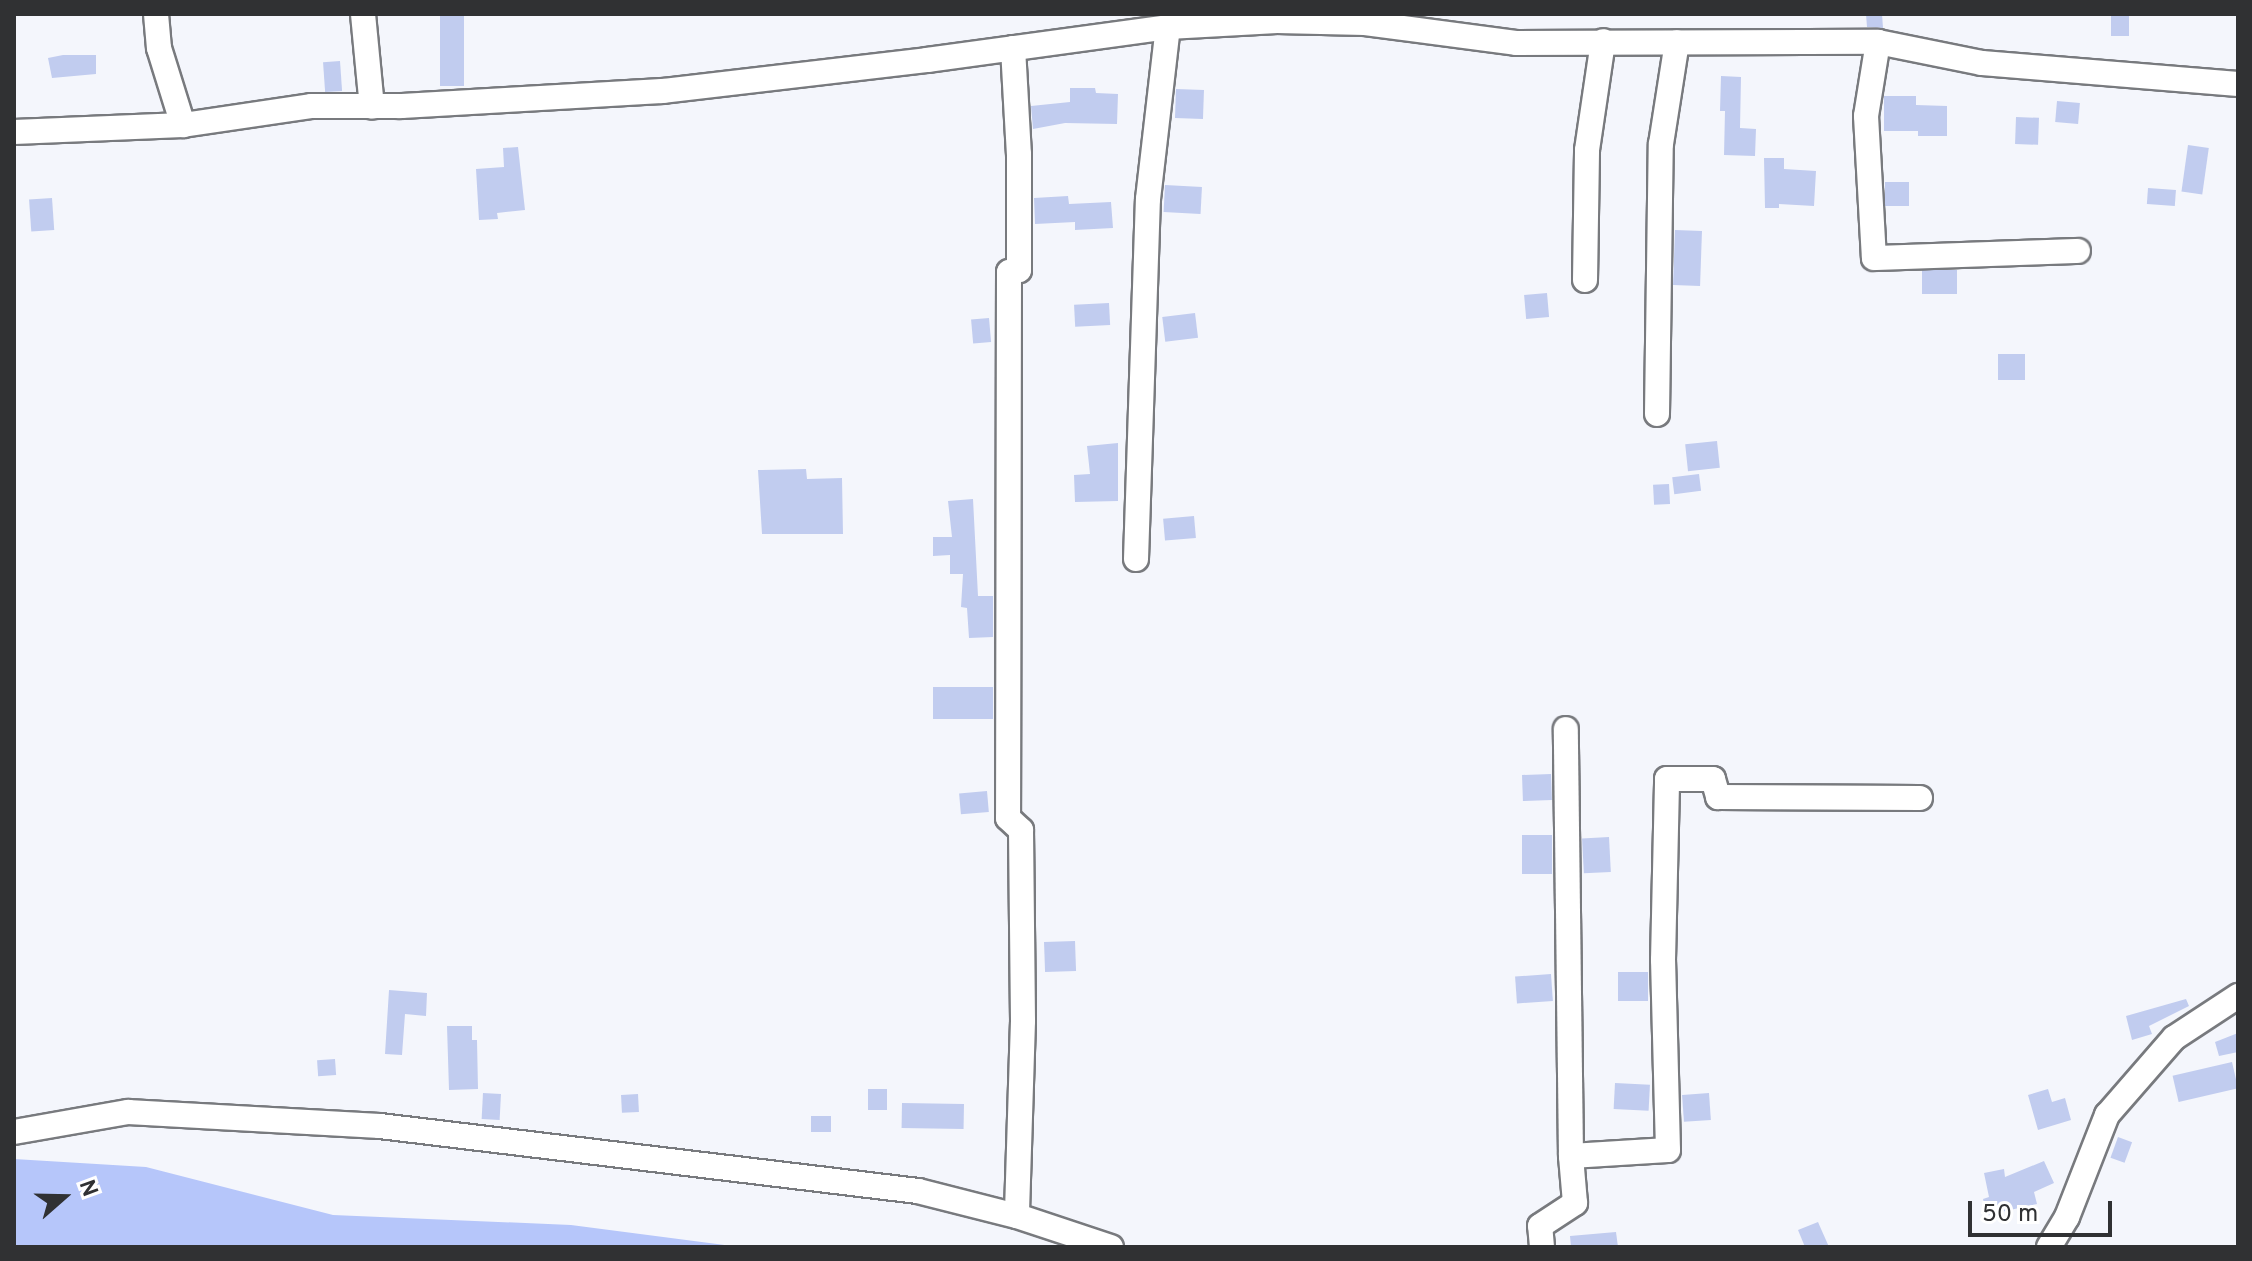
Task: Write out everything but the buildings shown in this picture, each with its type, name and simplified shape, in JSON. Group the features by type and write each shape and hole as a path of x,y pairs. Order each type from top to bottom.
{"street":[{"path":"156,14 159,48 183,125"},
{"path":"363,14 372,107"},
{"path":"14,132 183,125 311,106 372,107 663,91 1168,27 1277,21 1365,23 1516,43 1878,42 1982,63 2238,84"},
{"path":"1136,559 1148,199 1168,27"},
{"path":"1585,280 1587,150 1603,41"},
{"path":"1657,414 1661,144 1677,42"},
{"path":"1878,42 1866,116 1874,258 2078,251"},
{"path":"1013,48 1019,154 1019,270 1009,272 1008,818 1021,830 1023,1021 1017,1216"},
{"path":"1542,1247 1540,1226 1575,1203 1571,1156 1566,729"},
{"path":"1571,1156 1668,1150 1663,960 1667,779 1713,779 1718,797 1920,798"},
{"path":"2049,1247 2067,1217 2107,1115 2174,1038 2238,996"},
{"path":"14,1132 128,1112 380,1126 918,1191 1017,1216 1111,1247"}],"shaded area":[{"path":"14,1159 146,1167 333,1215 571,1225 740,1247 14,1247"}]}
